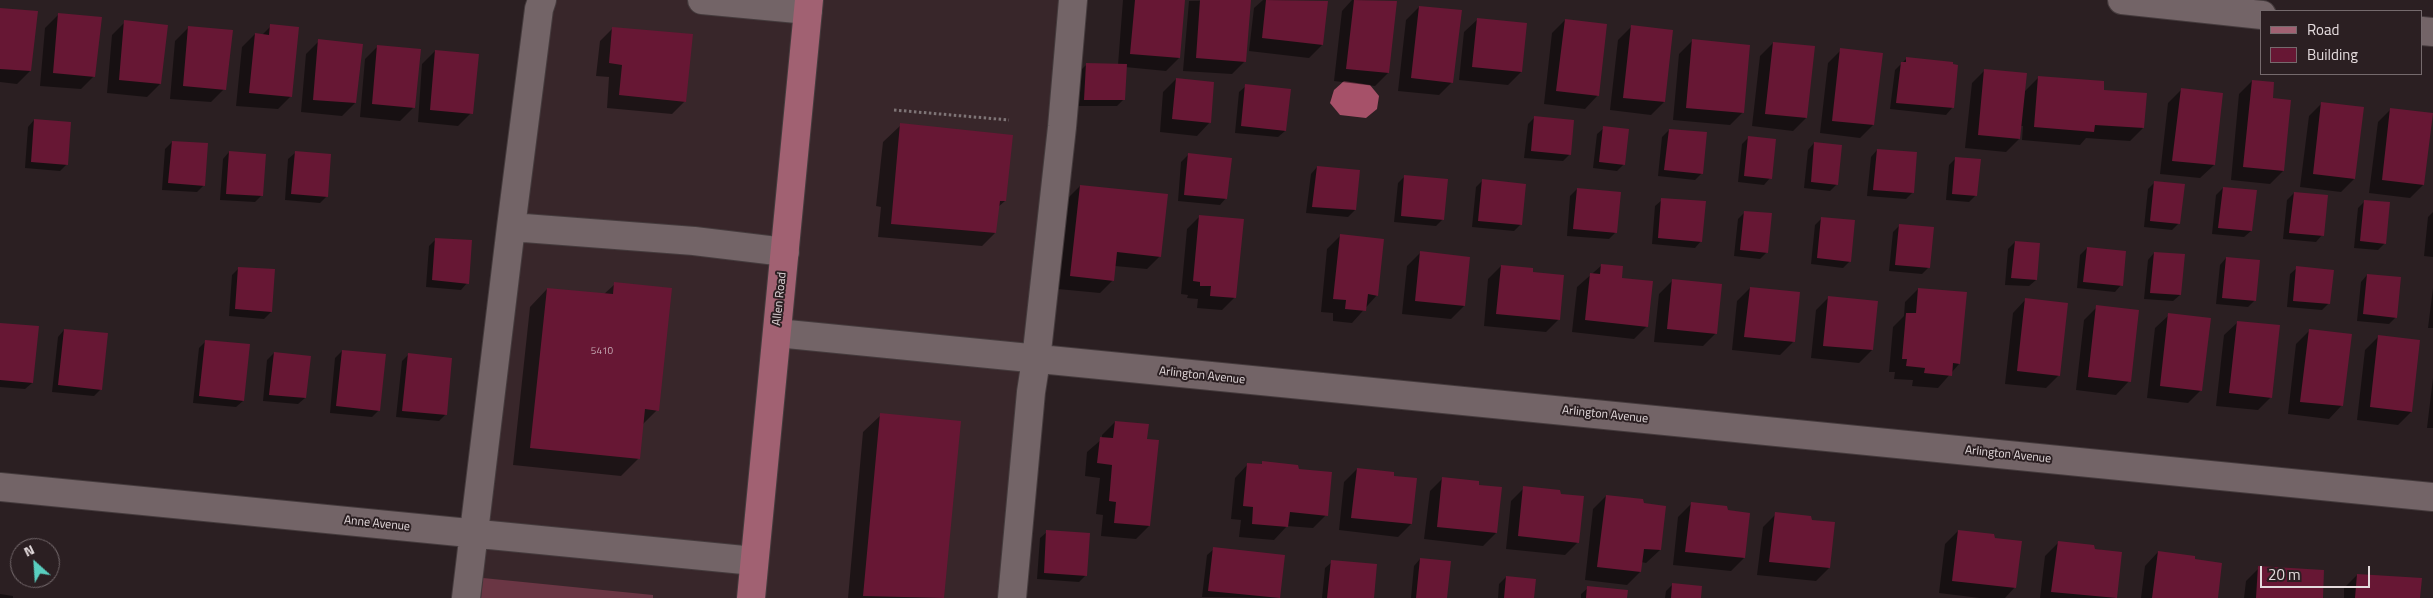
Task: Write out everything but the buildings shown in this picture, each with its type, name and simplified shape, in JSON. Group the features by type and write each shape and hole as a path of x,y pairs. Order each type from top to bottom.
{"main road":[{"name":"Allen Road","path":"751,598 809,5"}],"street":[{"path":"466,598 472,534 511,227 539,9 542,0"},
{"path":"702,0 809,5"},
{"path":"1012,598 1031,392 1036,360 1073,0"},
{"path":"2122,0 2260,14"},
{"path":"511,227 694,241 785,252"},
{"name":"Arlington Avenue","path":"777,333 2433,497"},
{"name":"Anne Avenue","path":"0,487 754,562"}],"path":[{"path":"894,110 1010,120"}],"shaded area":[{"path":"542,0 1073,0 1012,598 466,598"},
{"path":"1344,81 1370,85 1379,96 1377,109 1366,118 1340,115 1330,103 1334,90"},
{"path":"483,578 653,595 653,598 481,598"}]}
